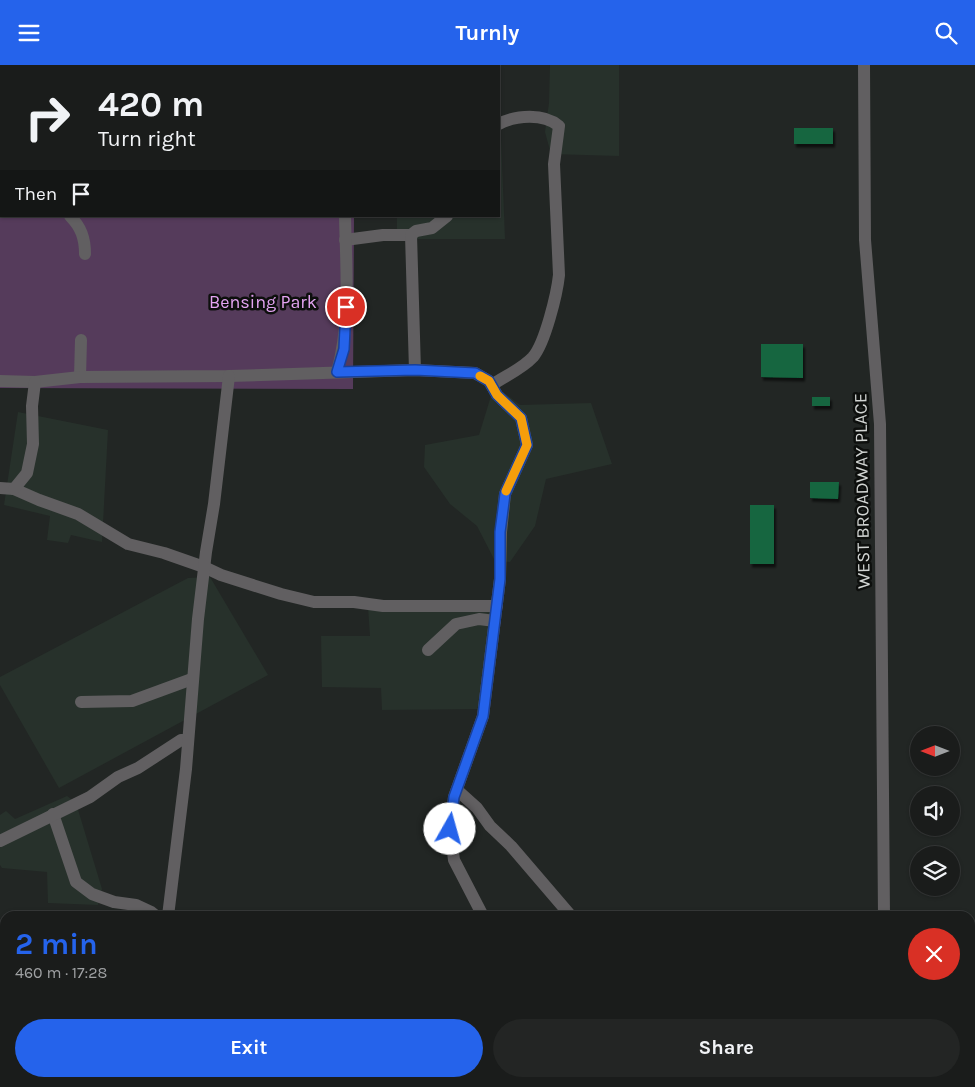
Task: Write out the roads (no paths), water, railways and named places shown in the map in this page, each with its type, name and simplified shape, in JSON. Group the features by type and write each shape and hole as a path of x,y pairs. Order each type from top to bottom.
{"street":[{"name":"WEST BROADWAY PLACE","path":"864,65 866,240 880,434 884,911"},
{"path":"492,385 534,356 542,339 557,289 559,275 554,164 559,126 552,120 523,117 506,120 500,123"},
{"path":"71,217 83,235 85,254"},
{"path":"337,372 344,349 346,325 345,217"},
{"path":"346,240 383,235 411,235 416,231 432,228 446,217"},
{"path":"411,235 415,370"},
{"path":"80,377 81,340"},
{"path":"0,381 35,382 80,377 229,376 415,370 475,373 489,381 497,395 521,418 527,445 505,494 500,532 500,579 483,716 454,797 450,829 454,860 480,911"},
{"path":"169,911 188,740 192,679 204,567 214,504 229,376"},
{"path":"14,489 27,473 33,444 32,406 35,382"},
{"path":"0,488 14,489 78,514 128,544 164,553 229,578 299,599 314,602 354,602 383,606 497,606"},
{"path":"428,650 456,624 479,619 495,621"},
{"path":"81,702 132,701 192,679"},
{"path":"0,841 90,797 118,777 138,768 181,740 188,740"},
{"path":"457,790 477,808 490,827 511,846 567,911"},
{"path":"53,814 76,882 92,894 114,902 136,905 149,911"}],"park label":[{"name":"Bensing Park","path":"263,302"}]}
